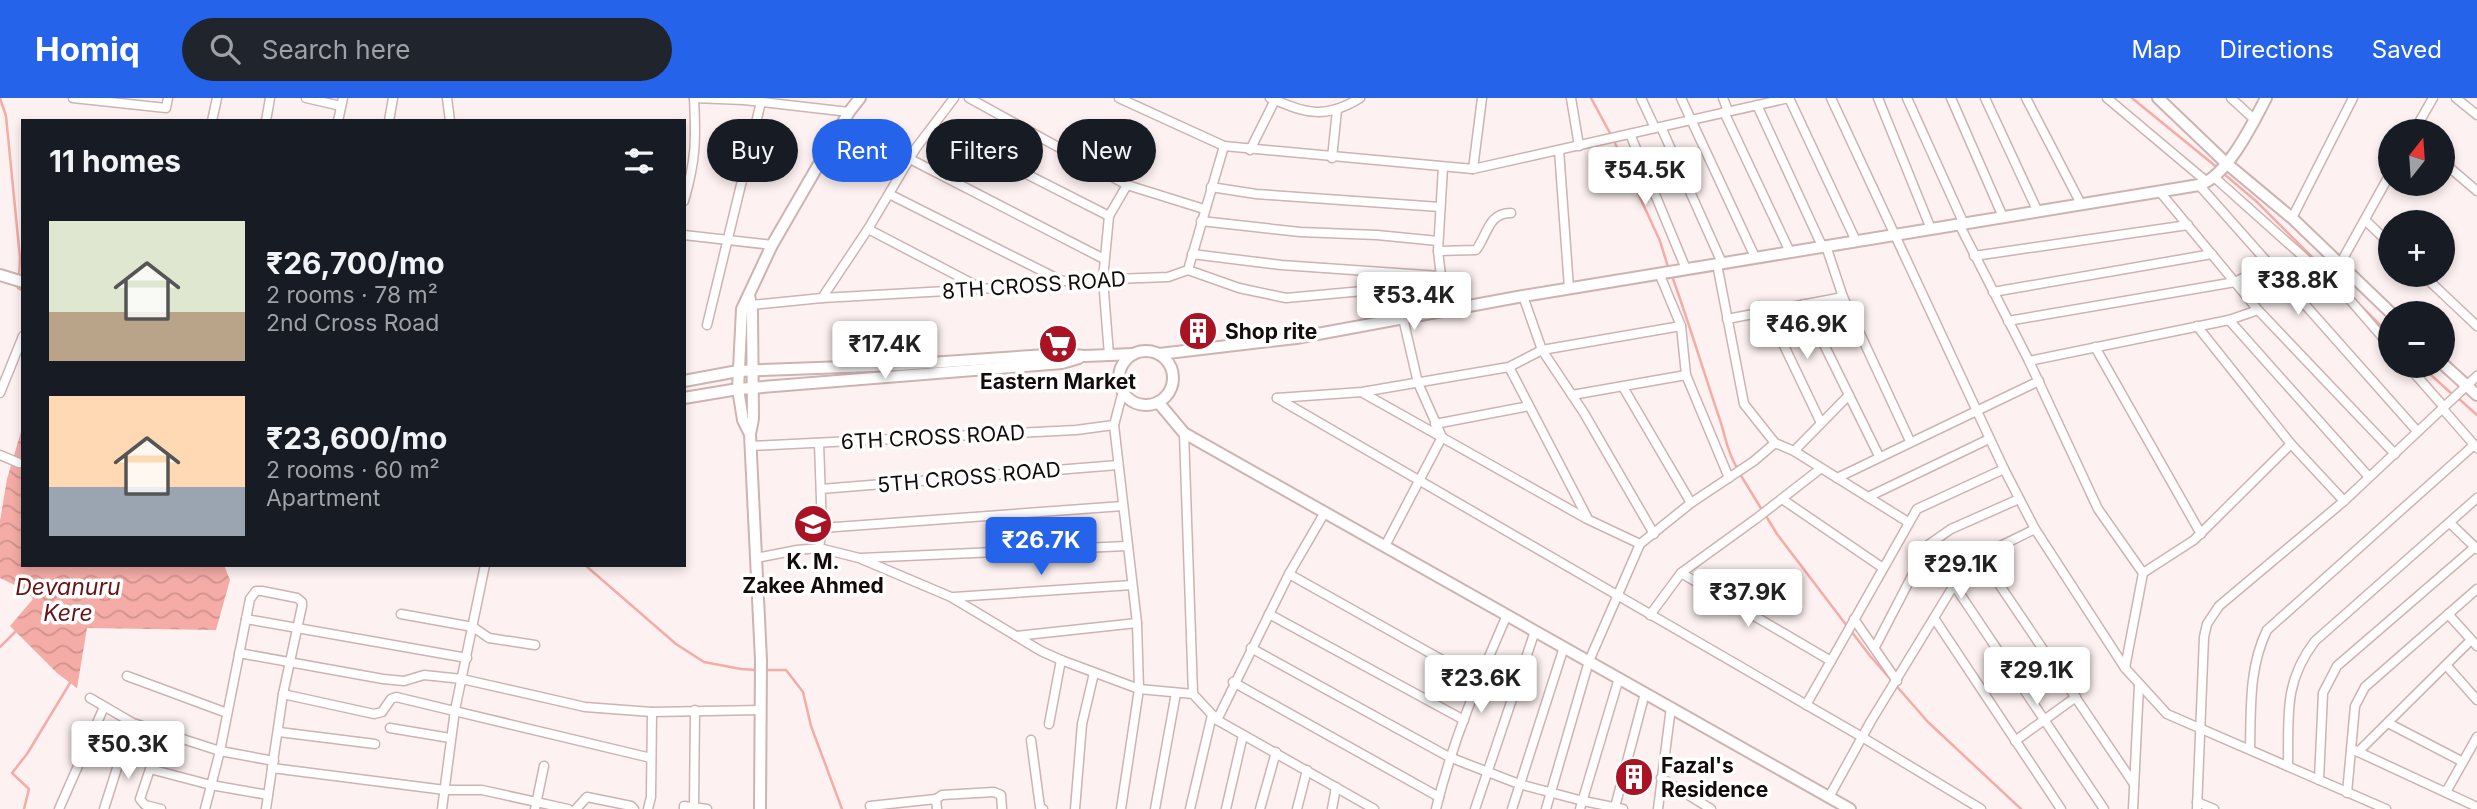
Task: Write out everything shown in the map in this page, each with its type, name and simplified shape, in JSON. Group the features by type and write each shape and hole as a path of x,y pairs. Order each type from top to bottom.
{"street":[{"path":"73,98 136,101 166,108 168,98"},
{"path":"212,119 216,98"},
{"path":"266,119 270,98"},
{"path":"306,98 342,102"},
{"path":"389,119 393,98"},
{"path":"447,98 450,119"},
{"path":"686,194 694,166 696,142 694,98 744,99 849,112"},
{"path":"750,434 743,420 738,389 742,309 750,300 772,245 849,112 860,98"},
{"path":"940,119 954,98"},
{"path":"969,98 1127,185 1204,209"},
{"path":"1119,98 1224,146 1473,169 1789,98 1856,241"},
{"path":"1250,150 1273,99 1314,113 1337,110 1360,98"},
{"path":"1473,169 1482,98"},
{"path":"1571,98 1579,146"},
{"path":"1641,98 1658,128 1719,263 1744,404 1775,443 1794,451 1908,522"},
{"path":"1681,98 1755,257"},
{"path":"1723,98 1726,111 1790,251"},
{"path":"1831,98 2019,499 2035,529 2125,668 2167,714 2386,809"},
{"path":"1878,98 1931,229"},
{"path":"1907,98 1974,256 2039,381 2098,509 2143,573"},
{"path":"1951,98 2003,217"},
{"path":"1985,98 2038,212"},
{"path":"2025,98 2081,204"},
{"path":"2107,98 2214,175 2344,293 2378,332"},
{"path":"2158,98 2214,175 2270,264 2417,431"},
{"path":"2231,98 2255,120"},
{"path":"1159,354 1283,340 1569,288 2160,192 2214,175 2255,120 2266,98"},
{"path":"2292,218 2353,98"},
{"path":"2421,119 2433,98"},
{"path":"2456,98 2477,115"},
{"path":"707,325 761,102"},
{"path":"1756,105 1824,246 1843,297 1910,441"},
{"path":"1332,158 1337,110"},
{"path":"1627,135 1683,269"},
{"path":"912,155 926,137"},
{"path":"686,142 696,142"},
{"path":"1224,146 1188,270 1239,288 1286,298 1363,291 1393,294 1408,301 1407,317 1418,383 1442,437"},
{"path":"1559,150 1569,288"},
{"path":"912,161 1104,259"},
{"path":"1443,167 1438,251 1445,309"},
{"path":"2455,172 2477,191"},
{"path":"2214,175 2292,218 2379,301"},
{"path":"822,298 896,182"},
{"path":"1042,182 1109,216"},
{"path":"1109,355 1104,259 1109,216 1127,185"},
{"path":"1211,187 1256,194 1440,207"},
{"path":"2160,192 2258,310 2395,454"},
{"path":"889,194 1062,281"},
{"path":"2340,264 2378,196"},
{"path":"1438,251 1476,250 1494,217 1511,213"},
{"path":"2365,220 2378,232"},
{"path":"1201,221 1300,232 1438,241"},
{"path":"1974,256 2188,225"},
{"path":"868,229 982,289"},
{"path":"686,235 772,245"},
{"path":"1192,254 1281,265 1440,276"},
{"path":"1993,292 2211,254"},
{"path":"2008,321 2235,282 2270,264"},
{"name":"8TH CROSS ROAD","path":"750,300 982,289 1103,278 1168,277 1188,270"},
{"path":"1661,273 1681,326 1686,375 1729,478"},
{"path":"1,275 21,281"},
{"path":"2436,287 2477,326"},
{"path":"1523,296 1542,349 1654,534"},
{"path":"1727,319 1843,297"},
{"path":"750,300 753,419 750,434 761,660 760,809"},
{"path":"1804,304 1879,456"},
{"path":"2029,361 2229,320 2258,310"},
{"path":"1768,312 1821,423"},
{"path":"2229,320 2369,477"},
{"path":"1681,326 1542,349 1509,367 1362,393 1277,398 1863,737 1981,809"},
{"path":"2197,326 2291,444 2344,501"},
{"path":"0,393 21,341"},
{"path":"2095,347 2201,534"},
{"path":"686,381 752,370 901,365 1062,354 1085,356 1150,351 1166,359 1173,374 1170,390 1158,401 1151,404 1135,402 1123,391"},
{"path":"1121,809 1139,689 1137,623 1114,425 1123,391 1119,374 1121,366 1133,354"},
{"path":"686,398 738,389 1062,363 1085,356"},
{"path":"1509,367 1587,519"},
{"path":"1572,395 1686,375"},
{"path":"2214,809 2197,805 2204,637 2207,624 2219,607 2344,501 2477,376"},
{"path":"2250,748 2252,678 2258,649 2267,630 2475,446 2419,378"},
{"path":"2455,378 2464,388 2477,395"},
{"path":"1836,478 2039,381"},
{"path":"1623,387 1691,503"},
{"path":"1362,393 1587,519 1640,544"},
{"path":"1794,451 1849,395"},
{"path":"1158,401 1184,433 1850,809"},
{"path":"1436,424 1530,406"},
{"name":"6TH CROSS ROAD","path":"751,446 1076,430 1114,425"},
{"path":"1184,433 1193,694 1214,717 1374,809"},
{"path":"1385,546 1442,437"},
{"path":"1868,497 1989,439"},
{"path":"819,443 822,528 819,548"},
{"path":"1546,809 1588,661 1640,544 1691,503 1754,461 1775,443"},
{"path":"2125,668 2143,573 2201,534 2291,444"},
{"path":"0,455 19,463"},
{"name":"5TH CROSS ROAD","path":"821,489 1118,465"},
{"path":"1650,615 1681,573 1820,469"},
{"path":"1806,705 1917,509 2004,469"},
{"path":"1782,499 1883,568"},
{"path":"1875,647 1928,545 1951,528 2019,499"},
{"path":"2288,766 2290,690 2303,657 2315,641 2477,499"},
{"path":"822,528 1123,506"},
{"path":"1190,809 1214,717 1289,574 1325,512"},
{"path":"2319,780 2323,692 2337,666 2476,548 2450,523"},
{"path":"1829,797 1954,585 1980,556 2035,529"},
{"path":"859,558 1127,546"},
{"path":"756,558 819,548 859,558 951,597 1061,660 1139,689 1193,694"},
{"path":"1980,556 2134,783"},
{"path":"442,809 450,738 485,567"},
{"path":"1681,573 1830,661"},
{"path":"1289,574 1478,680"},
{"path":"951,597 1132,585"},
{"path":"1954,585 2104,809"},
{"path":"205,809 220,751 250,599 256,591 297,598 302,602 283,694 265,809"},
{"path":"2347,793 2355,751 2355,706 2365,687 2476,593"},
{"path":"401,614 473,627 489,638 535,645"},
{"path":"1269,614 1464,720"},
{"path":"2355,751 2388,723 2446,665 2474,643 2448,614"},
{"path":"1436,809 1449,757 1478,680 1507,615"},
{"path":"1934,618 2061,809"},
{"path":"246,619 467,658"},
{"path":"1853,622 1875,647 1896,682"},
{"path":"1016,636 1137,623"},
{"path":"1475,809 1535,631"},
{"path":"1512,809 1564,647"},
{"path":"1251,648 1449,757 1581,805 1614,808 1645,693"},
{"path":"239,653 394,681 424,675 462,679 585,707 652,712 761,710"},
{"path":"1049,724 1061,660"},
{"path":"2446,665 2477,700"},
{"path":"1075,809 1082,724 1094,673"},
{"path":"127,676 227,713"},
{"path":"1581,805 1619,678"},
{"path":"1233,682 1439,797"},
{"path":"2133,809 2139,685"},
{"path":"1155,809 1176,693"},
{"path":"283,694 374,714 382,712 391,699 397,697 651,758"},
{"path":"2015,741 2076,697"},
{"path":"90,698 133,723 273,765 445,790 482,790 536,806 568,809"},
{"path":"59,809 104,707"},
{"path":"1658,809 1671,708"},
{"path":"694,807 695,710"},
{"path":"648,809 652,712"},
{"path":"2388,723 2463,762"},
{"path":"390,728 450,738"},
{"path":"279,732 375,744"},
{"path":"1226,809 1244,734"},
{"path":"2446,792 2477,737"},
{"path":"1031,740 1040,807 1043,809"},
{"path":"104,809 124,746"},
{"path":"2355,751 2477,807"},
{"path":"1260,809 1276,752"},
{"path":"536,806 544,766"},
{"path":"160,809 145,805 140,799 150,769 211,785 268,795"},
{"path":"1297,809 1307,770"},
{"path":"1661,778 1711,809"},
{"path":"1332,809 1336,787"},
{"path":"870,806 936,799 942,795 998,792 1001,795 1002,809"},
{"path":"576,809 587,797 631,806 634,809"},
{"path":"936,799 937,809"},
{"path":"684,809 684,806 707,809"}],"water":[{"name":"Devanuru Kere","path":"21,432 21,567 225,567 230,580 216,630 87,628 77,688 57,673 10,626 33,599 27,591 0,578 0,521 7,479"}],"waterway":[{"path":"0,98 6,116 20,258 19,276"},
{"path":"1591,98 1611,135"},
{"path":"2132,98 2219,169"},
{"path":"1614,141 1660,241 1669,270"},
{"path":"2224,174 2256,201 2333,278"},
{"path":"1672,276 1728,449 1737,468"},
{"path":"19,283 18,288 21,290"},
{"path":"2355,300 2378,323"},
{"path":"2434,378 2452,394"},
{"path":"2458,398 2477,415"},
{"path":"1740,474 1762,510"},
{"path":"1766,516 1847,626"},
{"path":"587,567 676,644 704,662 756,670"},
{"path":"0,647 17,630"},
{"path":"1851,631 1928,722 2021,809"},
{"path":"763,670 786,670 803,692 811,726 842,809"},
{"path":"24,809 29,789 12,773 27,754 70,683"}],"place":[{"name":"Shop rite","path":"1198,331"},
{"name":"Eastern Market","path":"1058,344"},
{"name":"K. M. Zakee Ahmed","path":"813,524"},
{"name":"Fazal's Residence","path":"1634,777"}]}
